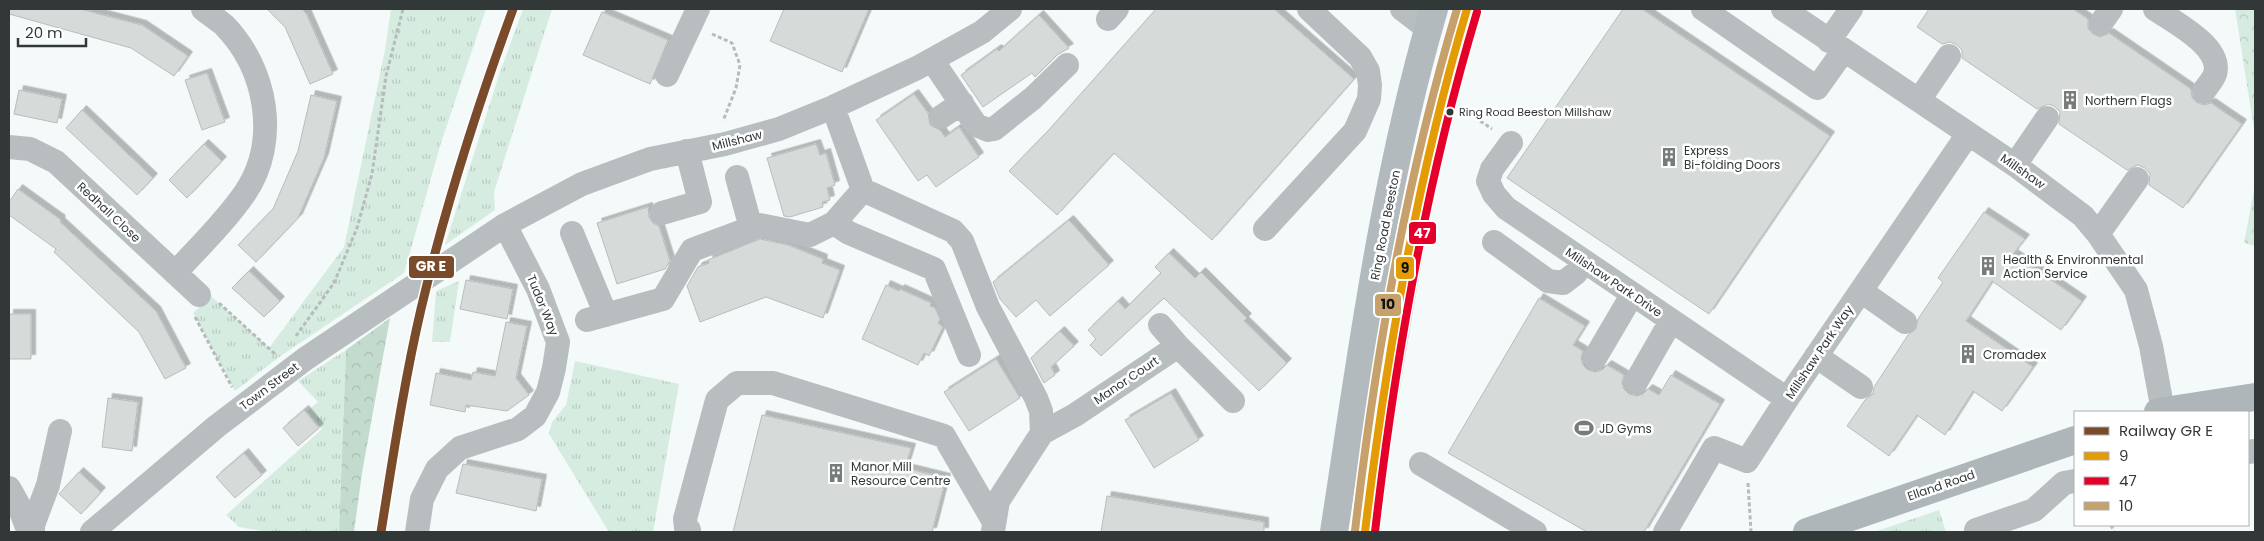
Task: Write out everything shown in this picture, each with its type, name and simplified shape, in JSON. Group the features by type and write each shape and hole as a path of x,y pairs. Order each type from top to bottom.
{"highway":[{"path":"1365,532 1372,472 1412,235 1443,94 1467,9"},
{"name":"Ring Road Beeston","path":"1334,532 1380,240 1431,19"}],"main road":[{"path":"2166,411 2255,397"},
{"name":"Elland Road","path":"1807,532 2074,440"}],"street":[{"path":"175,273 229,215 246,192 260,165 265,136 266,107 258,80 244,51 224,25 202,9"},
{"name":"Millshaw","path":"458,255 505,225 582,184 650,159 779,129 833,107 932,60 982,32 1010,9"},
{"path":"1265,229 1355,130 1369,99 1368,71 1360,57 1309,9"},
{"path":"1402,9 1431,19"},
{"path":"1703,9 1817,88 1837,46 1851,9"},
{"name":"Millshaw","path":"1783,9 2015,165 2083,216 2098,234 2136,290 2151,346 2160,411"},
{"path":"2161,12 2205,44 2214,58 2215,74 2204,91"},
{"path":"667,75 694,17"},
{"path":"1919,100 1949,56"},
{"path":"932,60 976,125 988,130 994,129 1033,98 1067,65"},
{"path":"941,117 962,103"},
{"path":"833,107 863,190 939,223 953,231 962,241 988,307 1041,411 1042,433 998,501 993,527"},
{"path":"2015,165 2047,118"},
{"name":"Millshaw Park Way","path":"1747,461 1816,356 1968,134"},
{"name":"Millshaw Park Drive","path":"1511,143 1492,169 1488,181 1494,194 1506,208 1787,399"},
{"name":"Redhall Close","path":"9,147 30,149 56,162 199,295"},
{"path":"662,213 700,202 687,151"},
{"path":"737,177 751,228"},
{"path":"2098,234 2137,179"},
{"path":"572,233 596,318 663,299 692,250 759,225 810,235 834,223 863,190"},
{"path":"834,223 849,233 934,269 969,354"},
{"name":"Tudor Way","path":"417,532 422,498 437,469 460,448 518,429 535,416 548,392 558,342 538,289 505,225"},
{"path":"1494,242 1548,281 1564,283 1576,273 1584,262"},
{"name":"Town Street","path":"92,532 242,407 305,359 458,255"},
{"path":"1861,291 1906,322"},
{"path":"1595,358 1632,295"},
{"path":"1636,382 1671,321"},
{"path":"1160,326 1233,401"},
{"name":"Manor Court","path":"1042,433 1075,415 1178,346"},
{"path":"1816,356 1861,387"},
{"path":"689,530 686,528 685,520 717,400 737,383 773,384 944,436 993,527"},
{"path":"31,532 50,476 60,431"},
{"path":"1665,532 1714,448 1747,461"},
{"path":"1421,464 1535,532"},
{"path":"1976,530 2034,510 2064,484 2074,482"},
{"path":"9,488 31,532"}],"path":[{"path":"294,339 334,282 357,228 372,174 386,76 403,9"},
{"path":"694,17 732,43 740,65 736,88 724,120 710,146"},
{"path":"1443,94 1511,143"},
{"path":"242,407 192,313 199,295 211,296 279,357"},
{"path":"1747,461 1751,532"}],"green space":[{"path":"391,9 486,9 441,143 404,273 279,357 235,391 193,313 211,296 269,348 344,247 385,50"},
{"path":"523,9 552,9 494,192 495,210 445,245 499,75"},
{"path":"2235,9 2255,9 2255,133 2252,117"},
{"path":"2255,184 2255,246 2244,243"},
{"path":"459,281 450,342 432,342 436,291"},
{"path":"390,318 362,473 354,532 339,532 346,350"},
{"path":"346,350 339,532 268,532 239,527 226,515 322,429 307,411 318,402 298,381"},
{"path":"575,361 679,384 653,532 609,532 549,434 552,422 566,405"},
{"path":"1939,510 1946,532 1874,532"}],"building":[{"path":"10,9 80,9 142,25 188,56 174,76 131,48 9,14"},
{"path":"267,9 302,9 306,13 333,74 310,84 285,27"},
{"path":"784,9 869,9 842,72 770,41"},
{"path":"1156,9 1274,9 1354,79 1212,240 1114,153 1057,215 1009,171 1047,132"},
{"name":"Express Bi-folding Doors","path":"1623,9 1642,9 1830,136 1709,314 1507,178"},
{"path":"1929,9 2073,9 2088,19 2088,28 2093,34 2100,37 2109,33 2191,89 2192,97 2196,102 2204,105 2211,103 2242,124 2183,208 2149,185 2150,174 2145,168 2138,165 2127,170 2059,124 2060,112 2054,106 2048,104 2037,109 1962,58 1962,50 1957,45 1950,42 1942,44 1917,27"},
{"path":"602,12 668,40 650,84 583,55"},
{"path":"1039,15 1069,48 1057,55 1035,77 1032,73 983,107 961,75 997,49 999,51"},
{"path":"207,73 225,122 202,130 185,80"},
{"path":"19,90 62,99 57,123 14,114"},
{"path":"914,94 928,113 930,125 940,130 945,137 959,127 979,157 936,187 927,175 918,181 876,120"},
{"path":"311,95 337,101 324,158 298,218 256,262 238,245 273,209 298,151"},
{"path":"82,110 153,178 137,195 66,128"},
{"path":"204,144 222,161 187,198 169,180"},
{"path":"816,144 820,155 826,153 835,185 827,188 830,200 822,202 823,207 790,217 784,216 767,158"},
{"path":"18,189 61,220 60,222 156,311 186,368 165,379 139,332 54,252 56,249 9,215 9,202"},
{"path":"648,207 649,217 653,223 659,226 670,261 665,269 617,284 597,223"},
{"path":"1984,212 2025,239 2013,254 2082,301 2061,330 1992,281 1966,321 2033,367 2002,411 1973,391 1945,435 1917,415 1889,456 1847,426 1865,400 1873,394 1874,387 1908,335 1916,329 1918,319 1943,282 1938,278"},
{"path":"1069,220 1109,265 1050,316 1036,300 1016,317 1000,299 993,282"},
{"path":"760,239 788,245 823,259 822,263 840,270 823,318 766,297 700,322 687,286 698,267 709,263 708,260"},
{"path":"1169,253 1195,278 1201,272 1247,318 1244,321 1287,363 1259,391 1164,298 1101,356 1090,345 1096,339 1088,330 1118,301 1125,309 1161,273 1155,267"},
{"path":"249,271 280,301 264,317 232,288"},
{"path":"466,280 513,289 507,319 460,309"},
{"path":"886,285 931,303 930,306 935,308 940,319 938,323 943,327 929,356 924,353 918,365 862,339"},
{"name":"JD Gyms","path":"1539,298 1585,326 1573,345 1583,351 1581,358 1583,365 1588,370 1595,372 1602,370 1607,365 1624,375 1622,383 1624,389 1629,394 1637,396 1643,394 1648,389 1659,395 1671,375 1720,404 1644,532 1587,532 1448,453"},
{"path":"9,314 31,314 31,359 9,359"},
{"path":"506,322 527,326 516,378 529,395 507,411 466,405 465,412 430,405 436,373 471,380 473,372 495,376"},
{"path":"1060,331 1074,346 1051,367 1055,375 1044,383 1031,358"},
{"path":"996,359 1020,398 969,431 944,392"},
{"path":"1171,393 1199,440 1154,468 1125,420"},
{"path":"108,398 138,402 132,451 102,447"},
{"path":"304,410 319,428 298,446 283,428"},
{"name":"Manor Mill Resource Centre","path":"762,415 911,448 905,468 946,478 932,532 733,532"},
{"path":"244,453 262,475 235,498 216,477"},
{"path":"463,464 542,479 536,511 456,493"},
{"path":"79,472 101,492 81,514 59,494"},
{"path":"1107,496 1264,522 1264,532 1101,532"}],"transit line":[{"path":"381,532 409,364 430,271 463,158 513,9"},
{"name":"10","path":"1355,531 1372,400 1395,268 1423,137 1457,9"},
{"name":"9","path":"1365,532 1373,466 1405,268 1433,137 1467,9"},
{"name":"47","path":"1375,532 1392,401 1415,270 1443,139 1477,12"}],"place":[{"name":"Northern Flags","path":"2070,100"},
{"name":"Ring Road Beeston Millshaw","path":"1450,112"},
{"name":"Express Bi-folding Doors","path":"1669,157"},
{"name":"Health & Environmental Action Service","path":"1988,266"},
{"name":"Cromadex","path":"1968,354"},
{"name":"JD Gyms","path":"1584,428"},
{"name":"Manor Mill Resource Centre","path":"836,473"}]}
